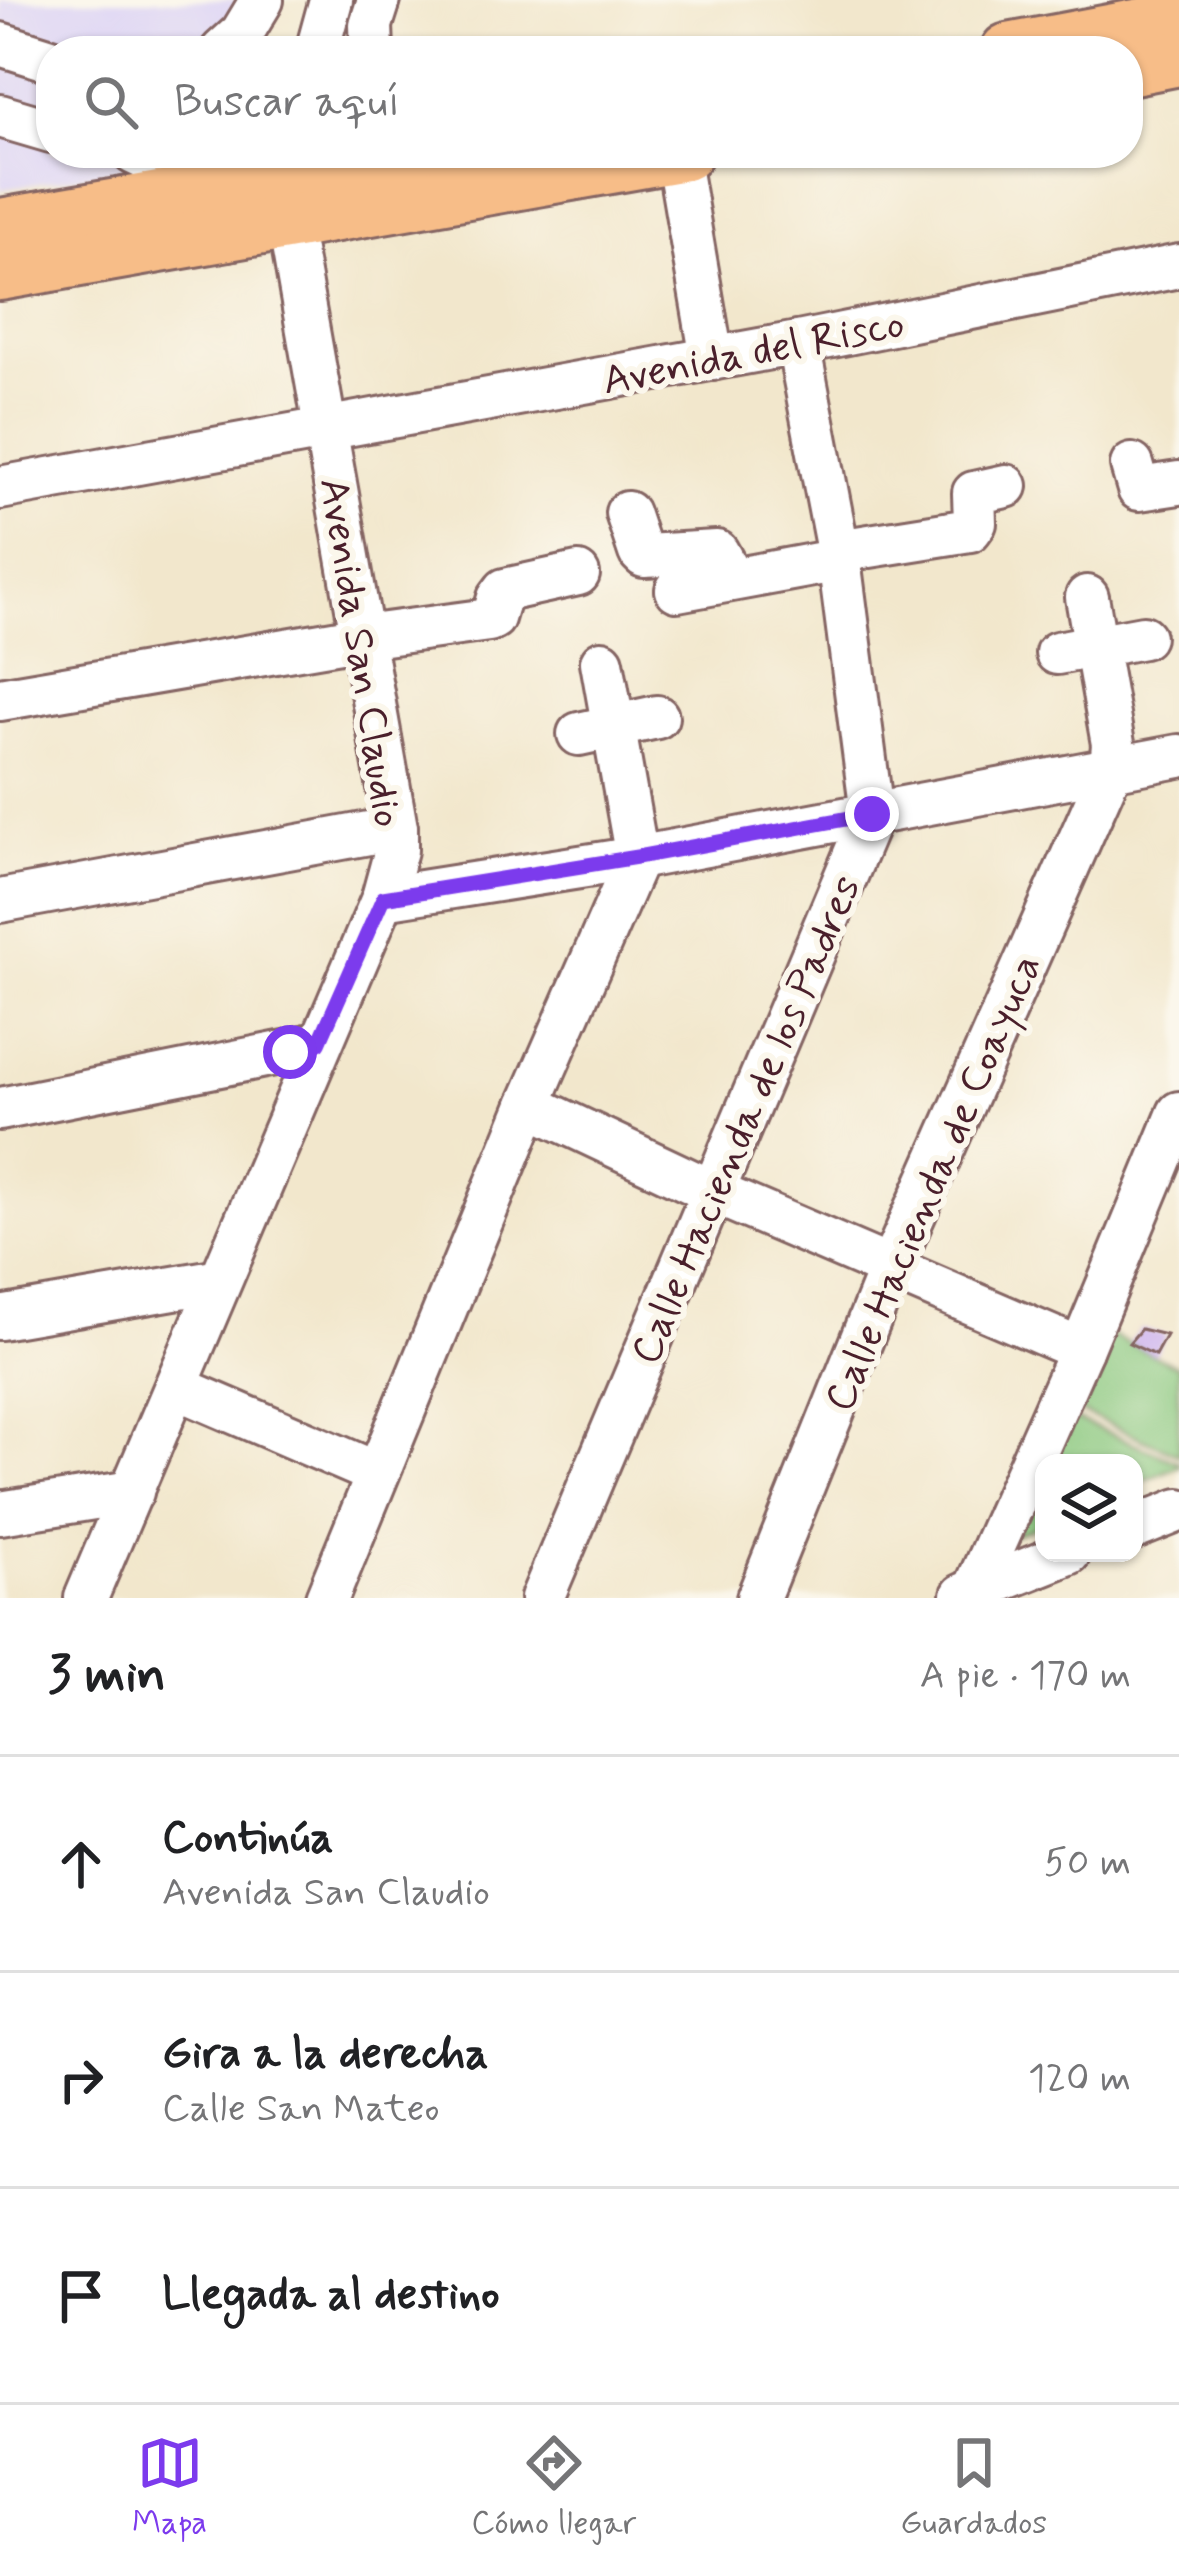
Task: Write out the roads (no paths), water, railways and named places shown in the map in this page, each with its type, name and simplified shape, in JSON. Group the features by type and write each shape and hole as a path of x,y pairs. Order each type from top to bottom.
{"main road":[{"path":"1088,36 1179,19"},
{"path":"1143,65 1179,58"},
{"path":"0,226 135,168"},
{"path":"152,168 265,187 505,168"},
{"path":"0,273 265,187 376,168"}],"street":[{"path":"239,36 262,0"},
{"path":"321,36 331,0"},
{"path":"371,36 379,0"},
{"path":"0,44 36,55"},
{"path":"0,116 36,127"},
{"path":"683,168 712,358"},
{"name":"Avenida San Claudio","path":"86,1598 383,898 396,850 396,828 326,429 265,187"},
{"name":"Avenida del Risco","path":"0,488 797,343 1179,266"},
{"name":"Calle Hacienda de los Padres","path":"542,1598 872,814 839,555 797,343"},
{"path":"1132,465 1139,489 1179,482"},
{"path":"676,590 974,528 974,494 1006,486"},
{"path":"627,513 644,556 717,552 732,579"},
{"path":"0,699 488,620 506,590 578,574"},
{"path":"1087,597 1076,649 1113,744 1111,769"},
{"path":"1076,649 1143,637"},
{"path":"327,1598 529,1105 637,857 595,730 602,662"},
{"path":"595,730 656,717"},
{"path":"383,898 637,857 1179,756"},
{"name":"Calle Hacienda de Coayuca","path":"758,1598 890,1269 1111,769"},
{"path":"0,901 396,828"},
{"path":"0,1109 319,1043"},
{"path":"529,1105 713,1192 1081,1350"},
{"path":"966,1594 1081,1350 1179,1114"},
{"path":"0,1318 220,1280"},
{"path":"176,1387 376,1473"},
{"path":"0,1513 132,1492"},
{"path":"1143,1524 1179,1510"},
{"path":"966,1594 1046,1562"}]}
